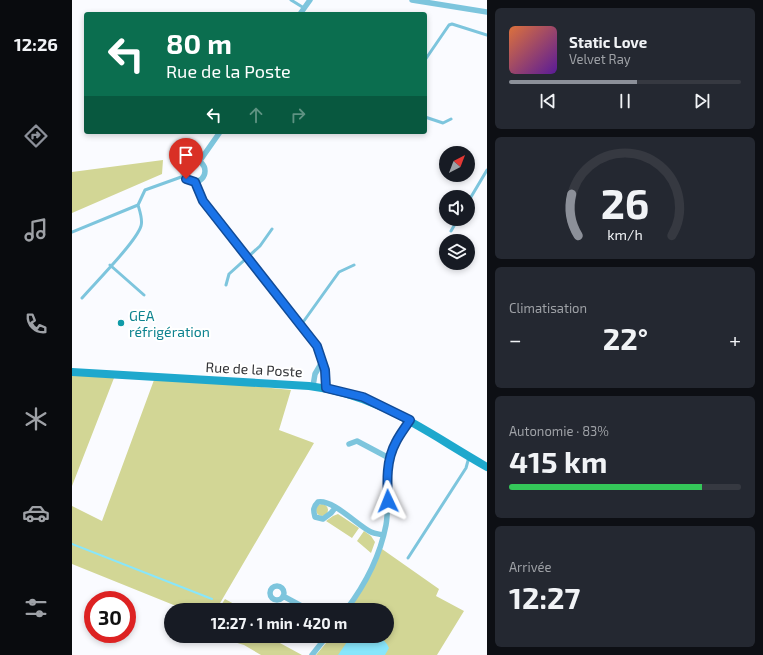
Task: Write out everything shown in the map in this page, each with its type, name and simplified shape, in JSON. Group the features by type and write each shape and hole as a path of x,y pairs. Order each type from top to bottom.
{"street":[{"path":"301,12 310,0"},
{"path":"412,0 487,12"},
{"path":"199,162 219,134"},
{"path":"192,161 199,162 203,167 204,174 201,179 195,182 188,181 184,176 183,169 186,164 192,161"},
{"path":"195,182 203,201 320,350 326,376 326,388"},
{"path":"313,386 315,374 322,362"},
{"name":"Rue de la Poste","path":"72,372 326,388 363,397 410,420 487,467"},
{"path":"351,603 368,576 384,535 387,513 387,471 389,458 396,441 410,420"},
{"path":"349,444 357,441 389,458"},
{"path":"335,508 371,532 384,535"},
{"path":"283,596 296,603"},
{"path":"312,655 321,643"}],"lane":[{"path":"291,0 304,8"},
{"path":"427,57 448,25 452,24 487,35"},
{"path":"427,118 444,123 451,119"},
{"path":"475,190 487,170"},
{"path":"82,298 134,238 141,226 141,215 138,206 145,190 184,176"},
{"path":"72,232 138,206"},
{"path":"450,231 453,226"},
{"path":"226,285 228,274 260,246 272,229"},
{"path":"110,265 144,295"},
{"path":"301,325 339,272 354,265"},
{"path":"408,558 466,468 469,457"}],"green space":[{"path":"163,160 162,174 72,213 72,172"},
{"path":"72,375 114,378 72,486"},
{"path":"154,380 223,383 291,390 279,430 314,443 220,603 169,603 72,564 72,506 102,521"},
{"path":"320,504 324,504 328,510 324,516 320,516 316,512 316,508"},
{"path":"338,514 359,528 352,538 326,521"},
{"path":"364,531 371,536 375,542 371,553 357,541"},
{"path":"382,549 439,589 436,596 464,611 437,655 316,655 326,643 394,643 394,603 353,603"},
{"path":"225,599 232,603 222,603"},
{"path":"237,643 280,643 302,655 261,655 244,645"}],"water":[{"path":"346,643 386,643 389,648 385,655 338,655"}],"waterway":[{"path":"72,544 212,599"}],"place":[{"name":"GEA réfrigération","path":"121,323"}],"route":[{"path":"186,179 188,181 195,182 203,201 320,350 326,376 326,388 363,397 410,420 396,441 389,458 387,471 388,501"}]}
